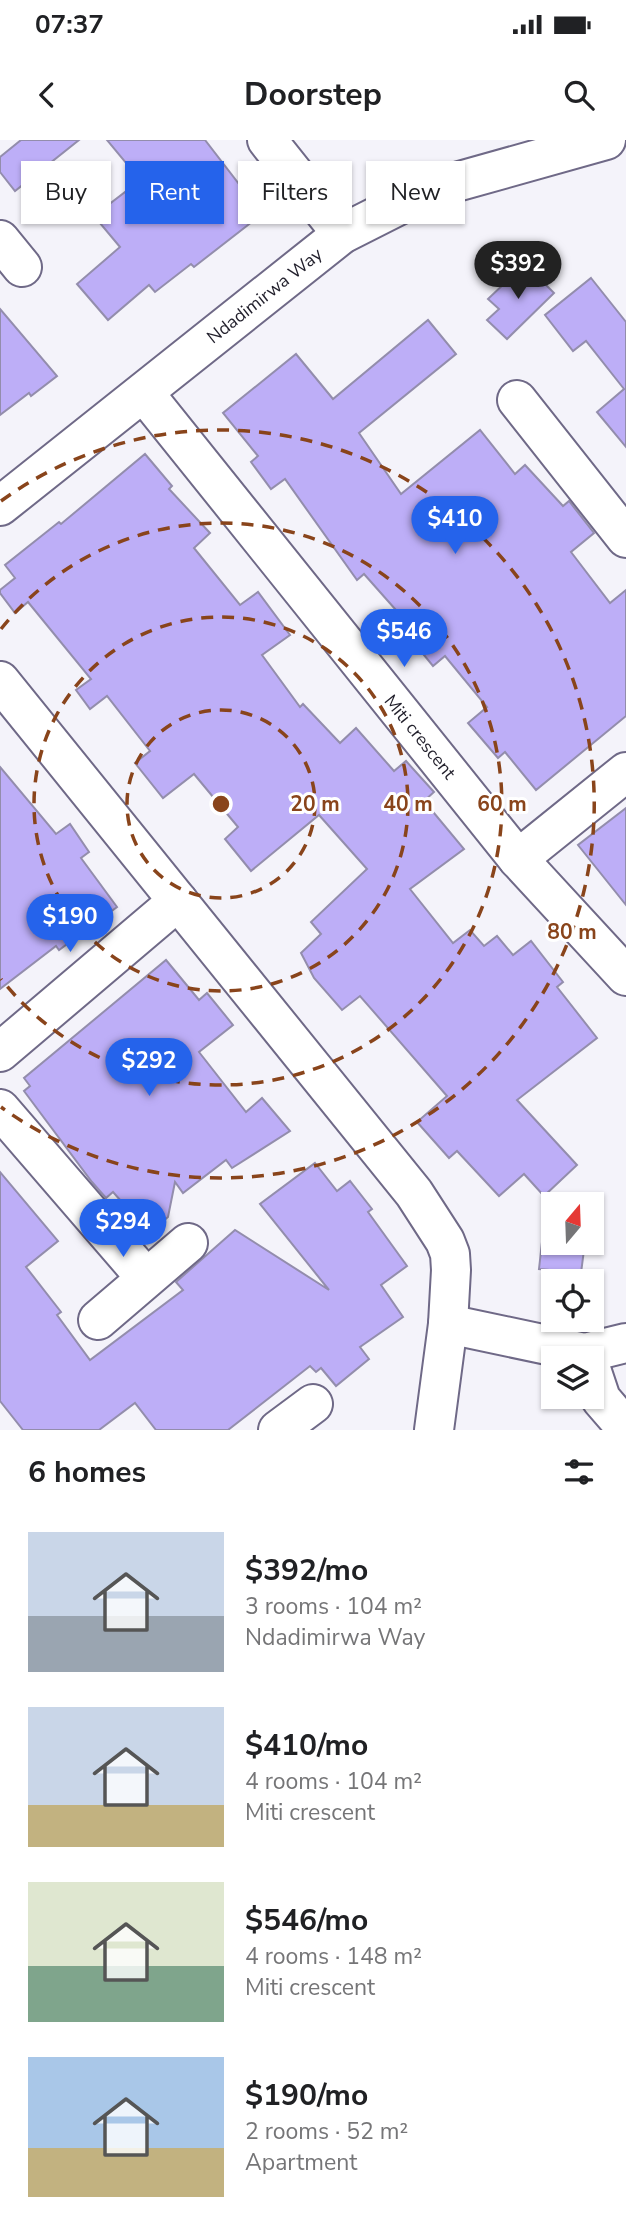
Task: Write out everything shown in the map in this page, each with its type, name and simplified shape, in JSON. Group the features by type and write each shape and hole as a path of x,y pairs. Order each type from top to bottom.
{"street":[{"path":"267,140 342,234"},
{"name":"Ndadimirwa Way","path":"0,506 342,234 425,192 606,140"},
{"name":"Miti crescent","path":"144,393 518,859 626,976"},
{"path":"517,400 626,538"},
{"path":"0,681 414,1193 445,1241 452,1270 434,1430"},
{"path":"518,859 626,772"},
{"path":"0,1052 178,901"},
{"path":"0,1109 146,1278"},
{"path":"98,1320 188,1243"},
{"path":"448,1324 541,1349"},
{"path":"604,1353 626,1343"},
{"path":"604,1402 626,1428"},
{"path":"278,1430 313,1404"}],"building":[{"path":"21,140 79,140 53,161 21,161 21,186 15,191 0,172 0,157"},
{"path":"107,140 205,140 221,161 125,161"},
{"path":"224,165 238,183 238,224 249,224 194,267 191,264 155,292 149,285 108,320 77,284 120,247 101,224 111,224 111,203 125,192 125,224 224,224"},
{"path":"525,264 554,293 507,339 487,320 499,309 488,299"},
{"path":"591,278 626,322 626,447 597,412 624,389 586,341 573,351 545,315"},
{"path":"0,309 57,376 0,415"},
{"path":"428,320 456,354 359,433 401,494 480,430 515,474 525,465 563,506 569,501 594,533 571,552 610,603 626,590 626,716 536,790 505,752 498,758 468,723 487,707 445,656 433,666 405,632 411,627 364,574 357,580 285,479 271,489 251,462 258,456 223,413 296,354 333,399"},
{"path":"145,454 172,486 169,489 210,533 194,548 240,605 258,592 290,635 262,655 300,707 303,704 340,743 356,728 394,771 406,761 434,792 424,801 464,849 410,889 453,943 470,930 484,946 497,936 513,955 531,941 563,982 557,987 597,1038 517,1100 577,1165 548,1192 541,1193 524,1174 499,1196 457,1151 449,1158 417,1122 447,1096 360,996 342,1010 314,978 301,953 321,934 311,922 367,869 319,815 251,871 225,839 238,827 194,774 163,798 135,763 150,751 107,696 90,709 76,690 91,679 28,602 15,613 0,593 0,590 15,578 5,565 59,522 61,524"},
{"path":"0,767 56,834 70,824 89,852 81,858 117,907 59,950 56,946 0,989"},
{"path":"626,808 626,905 578,845"},
{"path":"166,960 199,1000 207,993 233,1025 199,1052 246,1112 262,1098 290,1131 232,1168 226,1160 183,1193 175,1182 168,1217 155,1228 151,1222 145,1228 113,1192 106,1198 92,1182 24,1091 30,1086 24,1078"},
{"path":"315,1163 337,1191 350,1181 372,1209 368,1212 407,1266 381,1285 403,1317 360,1347 369,1359 336,1386 321,1368 316,1372 310,1366 228,1430 156,1430 135,1403 99,1430 23,1430 0,1401 0,1172 58,1241 26,1267 61,1312 57,1315 90,1360 183,1290 176,1282 235,1230 329,1290 260,1204"},
{"path":"541,1251 541,1255 583,1255 582,1269 539,1269"}]}
